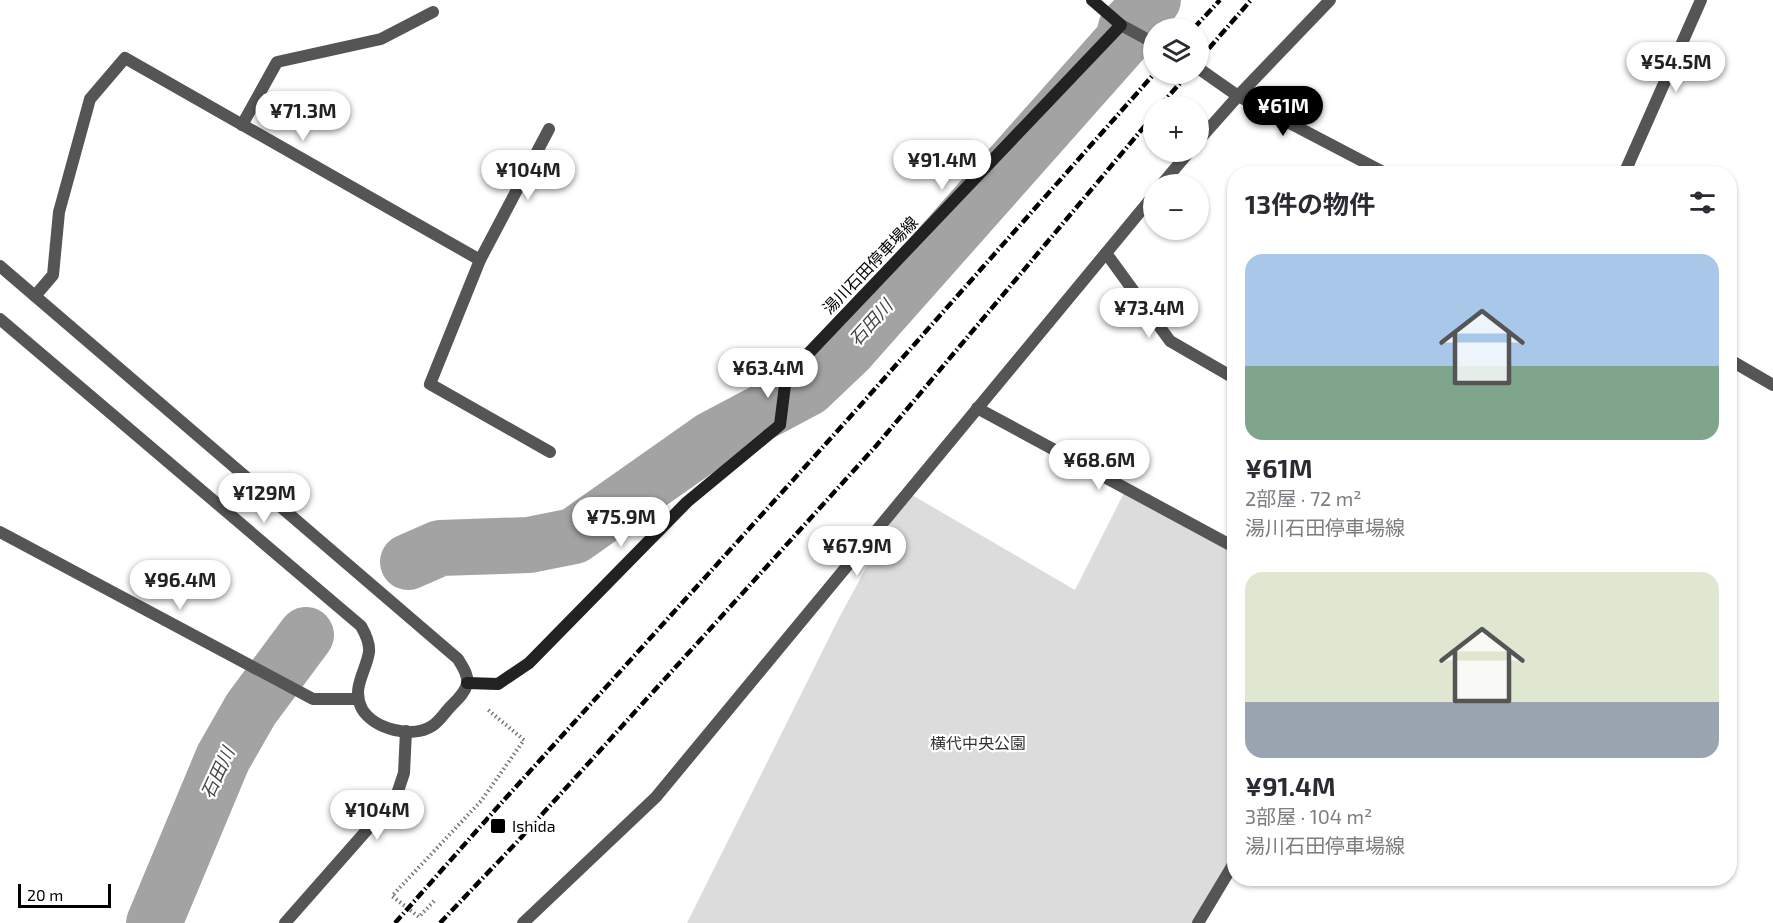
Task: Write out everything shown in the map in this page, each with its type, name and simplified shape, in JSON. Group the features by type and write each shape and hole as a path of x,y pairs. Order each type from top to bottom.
{"main road":[{"path":"1092,0 1121,25"},
{"name":"湯川石田停車場線","path":"467,683 498,684 529,663 687,502 780,425 786,378 1121,25"}],"street":[{"path":"1209,129 1329,0"},
{"path":"1628,166 1701,0"},
{"path":"242,125 278,62 381,39 433,12"},
{"path":"1121,25 1143,37"},
{"path":"35,296 53,275 59,212 90,99 125,58 480,260"},
{"path":"1209,76 1238,96 1372,166"},
{"path":"549,129 480,260 430,384 550,452"},
{"path":"1171,174 1181,162"},
{"path":"523,923 656,797 1143,208"},
{"path":"1106,253 1170,341 1227,374"},
{"path":"0,267 458,659 465,671 467,683 462,694 432,727 391,731 375,722 363,711 358,699 358,684 369,650 361,626 0,319"},
{"path":"1737,364 1773,385"},
{"path":"977,408 1227,543"},
{"path":"0,532 313,699 358,699"},
{"path":"285,923 396,797 404,773 406,731"},
{"path":"1198,923 1227,874"}],"path":[{"path":"434,901 419,917 392,896 481,801 524,740 487,709"}],"green space":[{"name":"横代中央公園","path":"1126,489 1227,543 1227,875 1198,923 687,923 839,618 907,492 1075,590"}],"waterway":[{"name":"石田川","path":"408,562 440,548 529,545 574,536 712,439 808,388 848,350 1123,40 1126,28 1153,0"},
{"name":"石田川","path":"154,923 223,758 251,709 306,635"}],"railway":[{"path":"1203,18 1220,0"},
{"path":"1209,48 1251,0"},
{"path":"395,923 850,417 1145,84"},
{"path":"1169,96 1179,84"},
{"path":"440,923 517,842 876,446 1143,128"}],"place":[{"name":"Ishida","path":"498,826"}]}
